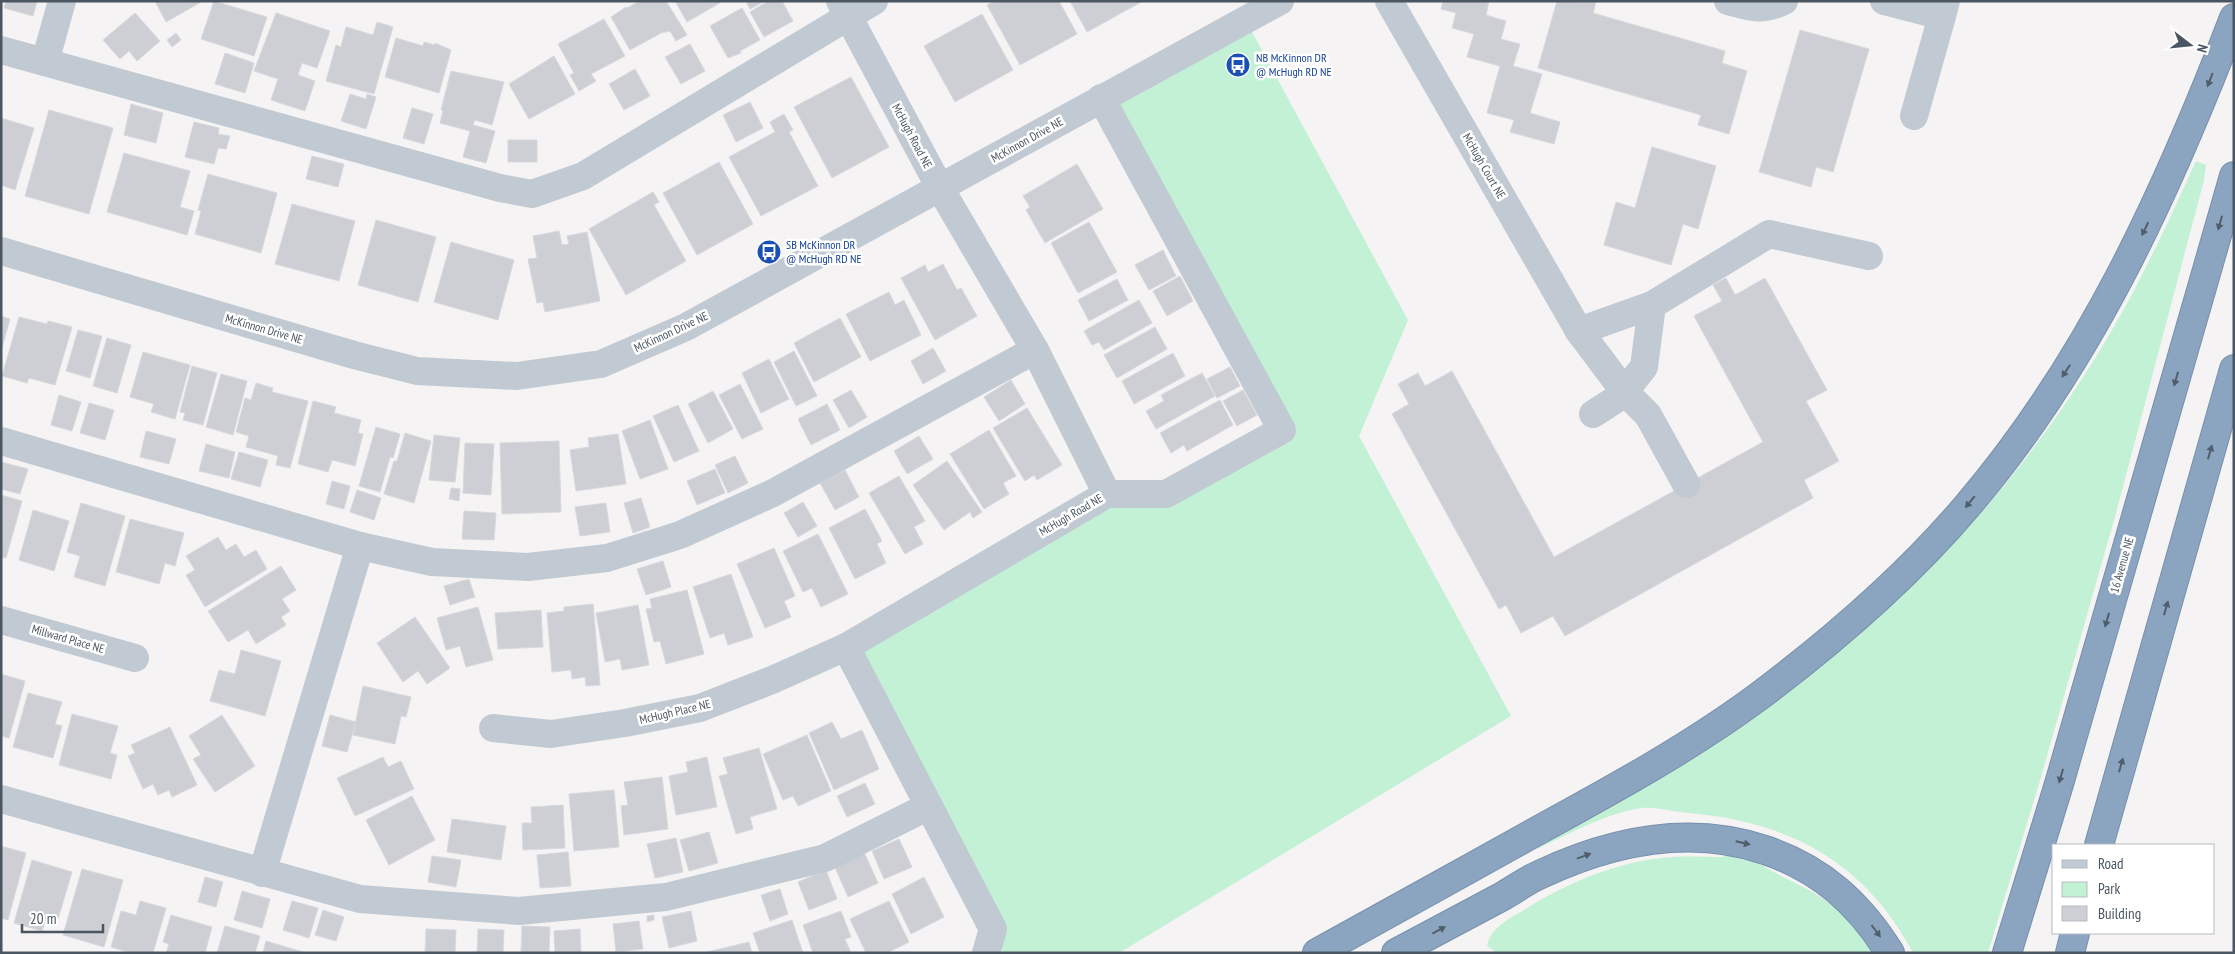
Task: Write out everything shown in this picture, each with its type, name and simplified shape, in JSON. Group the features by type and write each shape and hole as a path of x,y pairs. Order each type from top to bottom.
{"highway":[{"path":"1317,953 1590,802 1709,730 1755,699 1838,634 1926,551 1968,506 2008,454 2082,346 2119,281 2176,164 2234,18"},
{"name":"16 Avenue NE","path":"2007,953 2067,756 2234,176"},
{"path":"2099,844 2234,369"},
{"path":"1396,953 1537,876 1568,862 1607,848 1642,840 1678,836 1708,836 1746,843 1779,855 1804,867 1828,882 1857,906 1890,953"},
{"path":"2070,953 2075,934"}],"street":[{"path":"45,62 62,1"},
{"path":"1,50 500,188 532,194 583,176 844,8 874,1"},
{"name":"McKinnon Drive NE","path":"1,251 354,355 417,371 517,376 601,364 669,335 1280,1"},
{"name":"McHugh Court NE","path":"1389,1 1579,331 1624,392 1648,415 1686,484"},
{"path":"1728,1 1756,9 1774,6 1784,1"},
{"path":"1884,1 1944,9 1914,116"},
{"name":"McHugh Road NE","path":"844,8 940,188 1035,350 1107,494 846,647"},
{"path":"1101,98 1282,430 1166,494 1107,494"},
{"path":"1579,331 1652,305 1769,234 1869,256"},
{"path":"1592,414 1624,392 1644,367 1652,305"},
{"path":"1,441 360,546 432,562 528,567 606,558 680,535 773,493 1035,350"},
{"path":"262,873 360,546"},
{"name":"Millward Place NE","path":"1,620 135,658"},
{"path":"846,647 993,929 986,953"},
{"name":"McHugh Place NE","path":"493,728 552,734 625,723 700,708 772,680 846,647"},
{"path":"1,799 360,899 519,911 666,897 825,858 928,806"}],"green space":[{"path":"1245,19 1408,320 1359,436 1511,716 1119,953 1003,953 846,647 1107,494 1166,494 1281,430 1101,98"},
{"path":"2196,161 2206,165 2204,180 2116,513 2041,777 1988,953 1913,953 1894,921 1872,894 1847,871 1820,852 1790,837 1759,825 1655,808 1641,808 1622,812 1597,821 1537,849 1561,832 1690,759 1761,711 1809,676 1854,638 1940,558 2016,470 2052,423 2085,374 2131,296"},
{"path":"1725,855 1745,860 1752,859 1827,901 1845,916 1874,953 1497,953 1487,946 1492,934 1507,920 1559,890 1595,874 1653,859 1723,857"}],"building":[{"path":"6,1 37,1 33,16 4,8"},
{"path":"155,1 203,1 166,22"},
{"path":"214,1 267,17 254,56 201,39"},
{"path":"640,1 666,1 687,35 676,41 670,31 661,33 630,50 611,17 626,7"},
{"path":"675,1 723,1 687,22"},
{"path":"746,1 765,1 750,9"},
{"path":"768,1 782,1 793,21 764,37 750,12"},
{"path":"994,1 1059,1 1077,34 1020,65 987,5"},
{"path":"1070,1 1143,1 1087,32"},
{"path":"1443,1 1489,1 1486,15 1506,21 1501,39 1520,44 1513,66 1542,74 1530,113 1560,122 1554,144 1510,132 1514,120 1487,113 1500,66 1467,57 1474,34 1452,28 1456,13 1441,9"},
{"path":"1557,1 1596,2 1593,13 1725,51 1722,63 1747,71 1729,134 1698,125 1701,115 1538,68"},
{"path":"742,8 760,40 740,51 741,53 728,58 710,26"},
{"path":"135,13 160,41 137,61 129,51 120,59 103,40"},
{"path":"276,13 330,31 317,68 302,63 298,75 315,81 305,111 271,100 278,79 254,71"},
{"path":"982,14 1013,70 955,102 924,46"},
{"path":"604,19 625,56 591,74 596,81 579,91 570,75 574,73 558,44"},
{"path":"377,22 393,27 374,94 326,81 336,45 341,47 346,27 373,35"},
{"path":"1800,30 1869,49 1833,172 1816,167 1811,187 1759,172"},
{"path":"176,33 181,40 172,47 167,40"},
{"path":"396,38 423,46 424,42 435,45 435,43 451,50 439,93 385,77"},
{"path":"690,44 705,71 681,84 665,57"},
{"path":"225,53 254,63 245,93 215,84"},
{"path":"554,56 575,94 529,119 509,84"},
{"path":"635,69 650,96 624,110 609,84"},
{"path":"451,71 504,82 492,125 475,120 473,125 495,131 486,163 463,157 470,131 440,123 443,111 441,110"},
{"path":"851,77 889,147 832,178 794,107"},
{"path":"350,94 366,99 367,94 376,97 366,129 341,121"},
{"path":"750,102 763,128 736,142 723,115"},
{"path":"131,104 163,113 156,143 124,135"},
{"path":"412,108 433,114 424,144 403,138"},
{"path":"49,110 113,128 89,214 25,196"},
{"path":"784,114 793,130 789,132 818,186 761,216 729,157 775,132 770,122"},
{"path":"1,118 34,128 15,190 1,185"},
{"path":"194,122 219,128 218,134 230,136 226,149 218,148 214,164 185,157"},
{"path":"508,140 537,140 537,162 508,162"},
{"path":"1652,147 1716,166 1698,229 1683,224 1671,265 1604,245 1616,202 1635,208"},
{"path":"124,153 190,171 180,207 194,211 187,235 107,212"},
{"path":"312,156 344,164 338,187 306,179"},
{"path":"719,162 753,224 697,255 663,193"},
{"path":"1077,164 1103,209 1045,243 1026,210 1030,207 1023,196"},
{"path":"208,174 277,193 261,253 195,234 201,211 198,210"},
{"path":"653,192 659,202 654,205 686,261 626,295 589,229"},
{"path":"292,204 355,221 339,281 275,264"},
{"path":"376,220 436,237 418,302 358,285"},
{"path":"1089,222 1117,272 1078,293 1051,243"},
{"path":"559,231 562,245 569,244 567,236 587,232 600,301 545,312 543,302 537,303 528,259 537,258 533,236"},
{"path":"451,242 514,260 498,320 434,302"},
{"path":"1163,250 1176,276 1149,290 1135,265"},
{"path":"943,264 957,290 961,288 977,316 935,340 901,278 925,265 928,272"},
{"path":"1180,276 1193,301 1167,316 1153,291"},
{"path":"1726,278 1735,295 1765,278 1827,390 1806,401 1839,461 1804,480 1813,498 1565,636 1553,616 1521,633 1506,605 1499,609 1392,414 1409,404 1398,384 1418,373 1425,386 1452,371 1554,557 1763,442 1694,316 1722,301 1713,285"},
{"path":"1117,279 1128,300 1089,321 1078,300"},
{"path":"889,292 895,305 904,300 921,335 870,361 846,314"},
{"path":"1139,300 1152,323 1104,350 1099,342 1092,345 1084,331"},
{"path":"1,316 10,319 1,351"},
{"path":"19,317 47,324 48,321 72,327 55,385 29,378 27,383 2,376"},
{"path":"840,318 861,357 814,382 794,343"},
{"path":"1155,327 1167,349 1117,378 1104,355"},
{"path":"78,330 102,336 90,378 66,371"},
{"path":"107,338 131,345 117,393 93,386"},
{"path":"933,348 946,371 923,384 911,361"},
{"path":"794,351 817,396 796,406 774,362"},
{"path":"143,352 190,365 175,419 151,412 154,404 130,397"},
{"path":"1173,353 1185,376 1134,404 1122,381"},
{"path":"769,359 789,399 761,413 742,373"},
{"path":"192,366 217,373 203,425 183,420 185,413 180,412"},
{"path":"1230,367 1240,386 1217,398 1207,379"},
{"path":"1202,373 1215,396 1156,429 1146,411 1164,401 1161,395"},
{"path":"221,374 247,381 233,435 206,427"},
{"path":"1011,380 1025,404 999,421 984,397"},
{"path":"256,383 273,388 272,392 308,401 290,468 276,465 278,456 246,447 249,436 236,432 245,398 251,400"},
{"path":"740,384 763,429 742,439 719,395"},
{"path":"851,390 867,417 849,428 833,400"},
{"path":"1243,390 1257,415 1237,426 1223,401"},
{"path":"713,391 733,429 708,443 688,404"},
{"path":"59,395 81,402 72,431 51,425"},
{"path":"1220,400 1233,425 1187,451 1184,445 1171,453 1160,433"},
{"path":"313,401 336,407 334,413 361,420 358,433 363,434 355,466 332,460 328,472 298,464"},
{"path":"89,403 114,410 105,440 80,433"},
{"path":"827,404 840,430 811,445 798,419"},
{"path":"678,405 699,451 674,462 653,416"},
{"path":"1027,408 1062,465 1037,480 1034,475 1025,481 993,428"},
{"path":"650,420 668,469 640,479 622,431"},
{"path":"376,427 400,434 393,458 390,457 380,492 359,486"},
{"path":"989,430 1016,476 1003,483 1009,494 984,509 950,454"},
{"path":"146,431 176,439 169,464 140,457"},
{"path":"405,433 431,441 414,503 384,494 394,461 397,461"},
{"path":"618,434 626,484 576,491 570,450 589,447 588,438"},
{"path":"434,435 460,438 455,482 429,480"},
{"path":"919,436 933,459 907,474 894,451"},
{"path":"559,441 561,512 502,514 500,443"},
{"path":"465,443 494,444 491,495 463,493"},
{"path":"206,444 235,452 229,478 199,471"},
{"path":"239,452 268,460 260,487 231,479"},
{"path":"735,456 748,483 728,493 715,465"},
{"path":"947,461 982,512 973,518 970,512 944,530 913,485"},
{"path":"1,462 28,469 20,494 1,489"},
{"path":"715,469 725,493 697,505 687,481"},
{"path":"845,470 859,497 835,510 820,483"},
{"path":"899,476 925,521 914,527 923,544 905,554 869,493"},
{"path":"332,481 350,486 344,509 326,504"},
{"path":"451,488 460,489 459,501 449,499"},
{"path":"357,490 381,498 374,520 350,512"},
{"path":"1,495 22,501 6,558 1,557"},
{"path":"641,498 650,527 633,533 624,503"},
{"path":"803,502 817,526 798,537 784,513"},
{"path":"81,503 125,516 105,586 74,577 80,556 67,552"},
{"path":"606,503 610,532 580,536 575,507"},
{"path":"865,509 882,541 877,544 886,563 855,579 829,528"},
{"path":"33,510 69,521 54,571 19,560"},
{"path":"464,511 496,513 494,540 462,539"},
{"path":"130,519 184,533 175,566 165,563 159,584 116,572"},
{"path":"818,534 848,594 821,607 812,588 803,592 783,551"},
{"path":"218,537 226,550 236,544 244,557 256,550 267,569 205,607 186,575 195,570 186,556"},
{"path":"774,548 795,596 784,601 791,617 765,628 737,564"},
{"path":"663,561 671,587 646,595 637,569"},
{"path":"281,566 296,590 282,599 290,611 281,617 286,625 256,644 248,630 228,642 208,611"},
{"path":"731,574 753,637 728,645 724,633 710,638 693,587"},
{"path":"469,579 475,597 450,605 444,586"},
{"path":"687,590 704,654 666,664 660,641 654,642 646,609 652,608 650,599"},
{"path":"593,604 600,685 586,686 585,677 572,679 571,670 552,672 547,613 564,611 564,607"},
{"path":"638,605 649,665 622,670 620,659 605,662 596,613"},
{"path":"478,607 493,660 466,667 460,646 446,650 437,618"},
{"path":"541,610 543,647 498,649 495,613"},
{"path":"415,617 450,668 427,684 418,671 403,682 377,643"},
{"path":"241,650 281,661 265,716 210,701 219,670 235,674"},
{"path":"1,674 25,681 9,738 1,736"},
{"path":"363,686 411,697 406,717 401,716 395,744 353,735"},
{"path":"28,693 62,702 55,724 62,726 53,758 13,747"},
{"path":"72,714 118,726 110,753 117,755 111,779 59,765"},
{"path":"222,715 255,766 215,792 193,759 201,755 189,736"},
{"path":"330,715 356,722 347,752 322,746"},
{"path":"832,722 841,739 862,730 879,769 834,790 809,733"},
{"path":"170,727 197,785 172,797 169,790 158,795 153,784 143,789 128,756 135,753 131,745"},
{"path":"807,735 831,791 798,806 793,796 783,800 763,754"},
{"path":"759,748 777,809 750,817 753,829 736,834 719,776 728,774 723,758"},
{"path":"383,757 388,767 401,761 414,789 355,816 337,778"},
{"path":"707,757 717,807 676,815 669,776 688,772 686,762"},
{"path":"662,777 668,829 624,835 621,806 628,805 624,782"},
{"path":"865,783 875,804 847,817 837,796"},
{"path":"614,790 619,847 574,851 569,794"},
{"path":"412,796 435,840 389,865 366,820"},
{"path":"563,805 565,848 523,850 522,823 532,823 531,807"},
{"path":"452,819 506,826 501,860 447,852"},
{"path":"709,832 718,863 689,871 680,840"},
{"path":"676,838 683,872 655,878 647,844"},
{"path":"899,839 912,867 884,879 872,851"},
{"path":"1,846 26,853 8,920 1,918"},
{"path":"568,852 571,886 540,888 537,855"},
{"path":"864,852 878,883 848,897 834,865"},
{"path":"432,856 461,860 456,887 428,882"},
{"path":"32,860 72,872 58,919 47,916 42,931 14,923"},
{"path":"82,869 123,880 104,947 63,935"},
{"path":"826,870 837,899 809,910 798,882"},
{"path":"205,877 223,882 216,907 198,902"},
{"path":"924,877 944,917 911,934 892,894"},
{"path":"780,889 788,914 770,921 761,895"},
{"path":"242,891 270,899 262,928 234,920"},
{"path":"140,901 166,908 153,953 131,953 111,947 121,911 136,915"},
{"path":"292,901 318,908 309,938 283,930"},
{"path":"889,901 909,942 887,953 866,953 850,919"},
{"path":"323,910 344,917 336,941 315,935"},
{"path":"691,911 697,941 669,948 662,917"},
{"path":"841,911 851,937 845,939 851,953 813,953 803,925"},
{"path":"171,915 212,927 205,953 166,953 169,944 163,942"},
{"path":"654,915 654,920 647,922 647,916"},
{"path":"792,920 803,953 760,953 753,933"},
{"path":"639,921 643,949 616,952 613,924"},
{"path":"225,926 260,936 255,953 217,953"},
{"path":"522,926 550,927 549,953 521,953"},
{"path":"426,929 456,930 455,953 425,953"},
{"path":"478,929 504,930 503,953 477,953"},
{"path":"580,929 581,953 555,953 554,931"},
{"path":"266,941 303,952 303,953 263,953"},
{"path":"749,942 752,953 707,953 707,952"}],"place":[{"name":"NB McKinnon DR @ McHugh RD NE","path":"1238,65"},
{"name":"SB McKinnon DR @ McHugh RD NE","path":"769,252"}]}
